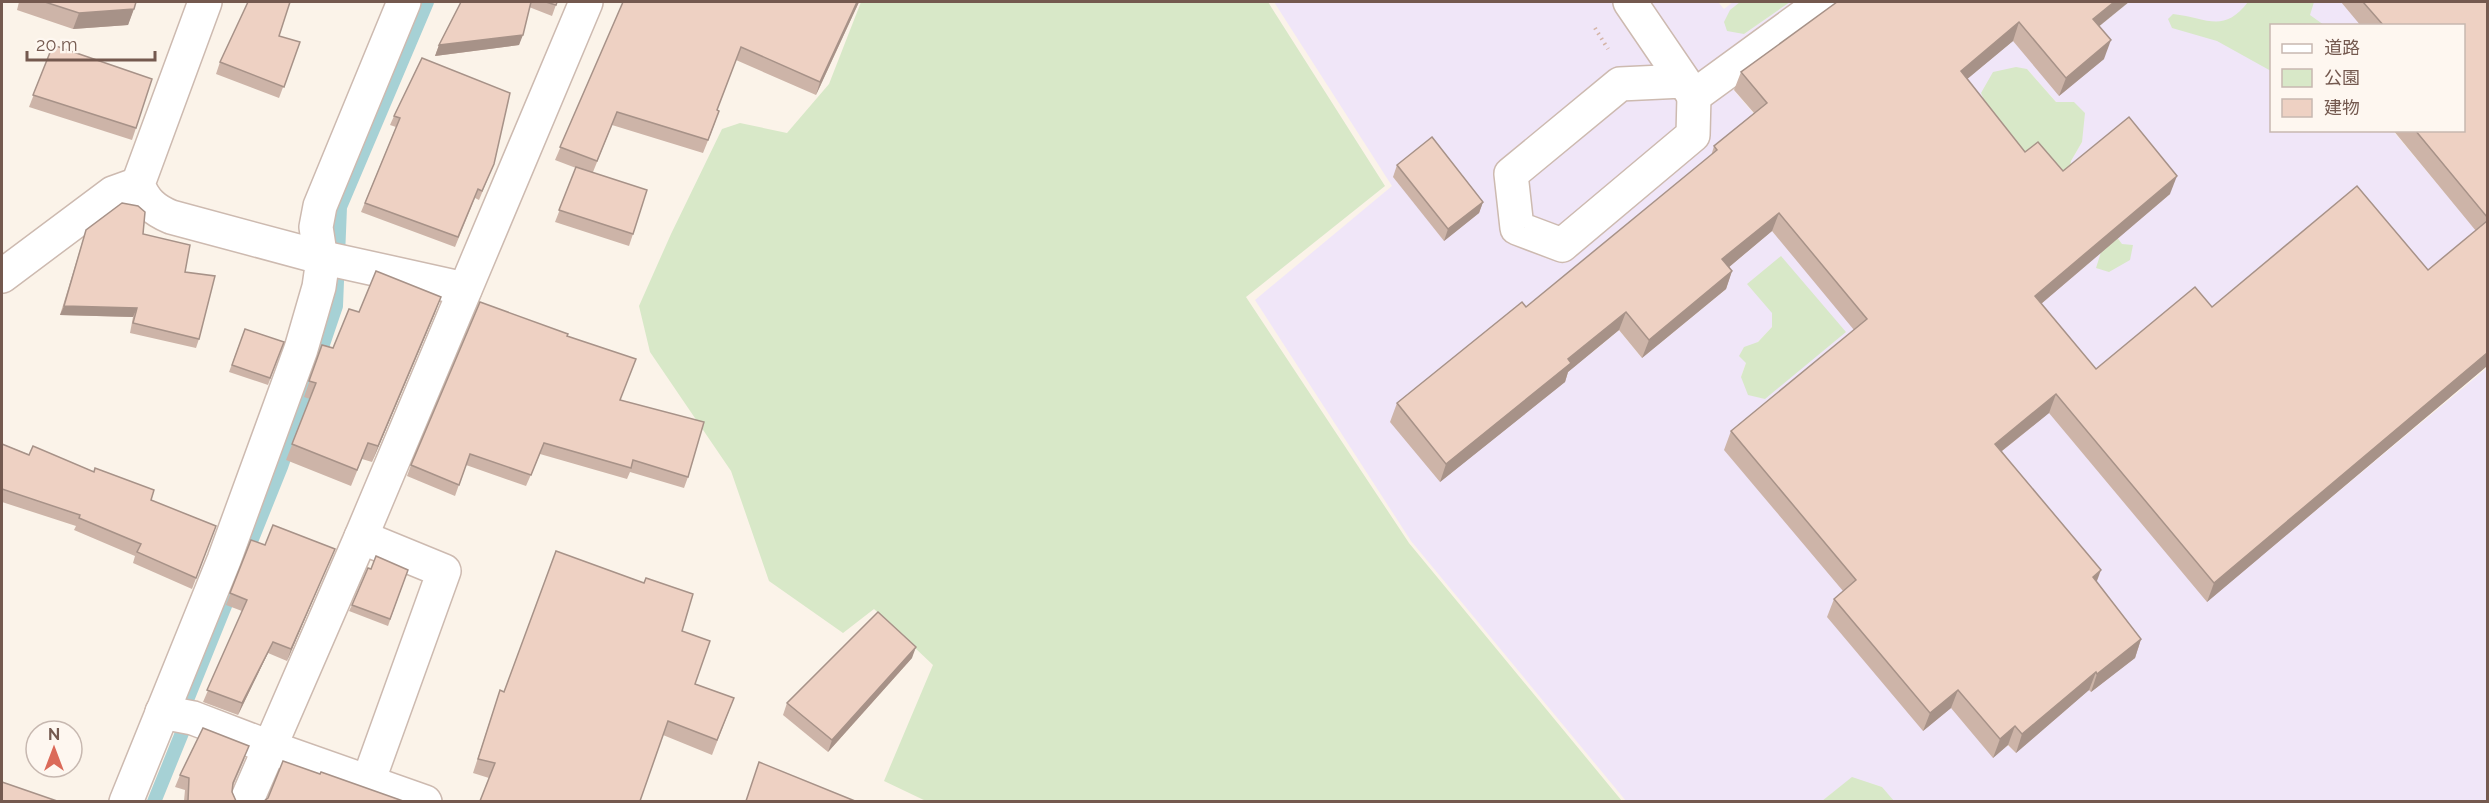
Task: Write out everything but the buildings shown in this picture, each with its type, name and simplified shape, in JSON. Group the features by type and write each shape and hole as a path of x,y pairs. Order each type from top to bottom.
{"street":[{"path":"205,2 138,184 142,197 159,212 171,217 333,260 465,289"},
{"path":"333,260 316,227 320,206 404,2"},
{"path":"246,801 361,537 586,2"},
{"path":"1630,2 1689,88 1693,135 1562,245 1517,228 1511,174 1620,84 1689,88 1822,2"},
{"path":"2,276 113,193 138,184"},
{"path":"126,801 176,715 224,560 301,349 319,286 322,266 333,260"},
{"path":"361,537 444,571 369,782"},
{"path":"176,715 426,801"}],"shaded area":[{"path":"1274,2 1718,2 1724,9 1733,2 1740,2 1730,11 1744,34 1790,2 1838,2 1732,88 1760,121 1593,352 1619,330 1642,358 1725,290 1716,278 1772,231 2094,589 1788,223 1868,157 2071,439 2207,601 2487,368 2487,801 1894,802 1882,787 1852,778 1822,801 1626,801 1411,541 1255,300 1392,186","holes":["1772,313 1846,332 1741,377 1758,342 1772,327","2026,664 2015,752 2008,745 1993,757"]},
{"path":"2129,2 2341,2 2360,24 2270,24 2270,132 2394,132 2483,238 2487,368 2351,205 2205,326 2089,388 1886,146 2013,41 2086,37","holes":["2027,69 2056,102 2074,102 2082,142 2071,161 2069,172 2122,244 2060,187"]}],"green space":[{"path":"861,2 1268,2 1385,186 1246,297 1409,543 1622,801 928,802 884,781 933,665 874,609 843,633 769,581 731,471 650,352 639,306 722,129 740,123 787,133 829,84"},
{"path":"1740,2 1790,2 1744,34 1727,31 1724,22 1730,10"},
{"path":"2248,2 2314,2 2310,15 2323,24 2270,24 2270,70 2217,41 2172,28 2168,19 2173,14 2214,22 2231,18"},
{"path":"2016,67 2027,69 2056,102 2074,102 2085,113 2082,142 2071,161 2069,172 2122,244 2133,245 2130,260 2109,272 2096,268 2101,252 2027,156 1990,113 1981,93 1993,72"},
{"path":"1781,256 1846,332 1765,399 1748,395 1741,377 1746,363 1739,356 1744,347 1758,342 1772,327 1772,313 1747,284"},
{"path":"1852,777 1882,787 1894,801 1822,801"}],"waterway":[{"path":"317,362 336,306 340,207 427,2"},
{"path":"154,802 184,728 185,705 281,467 311,380"}]}
